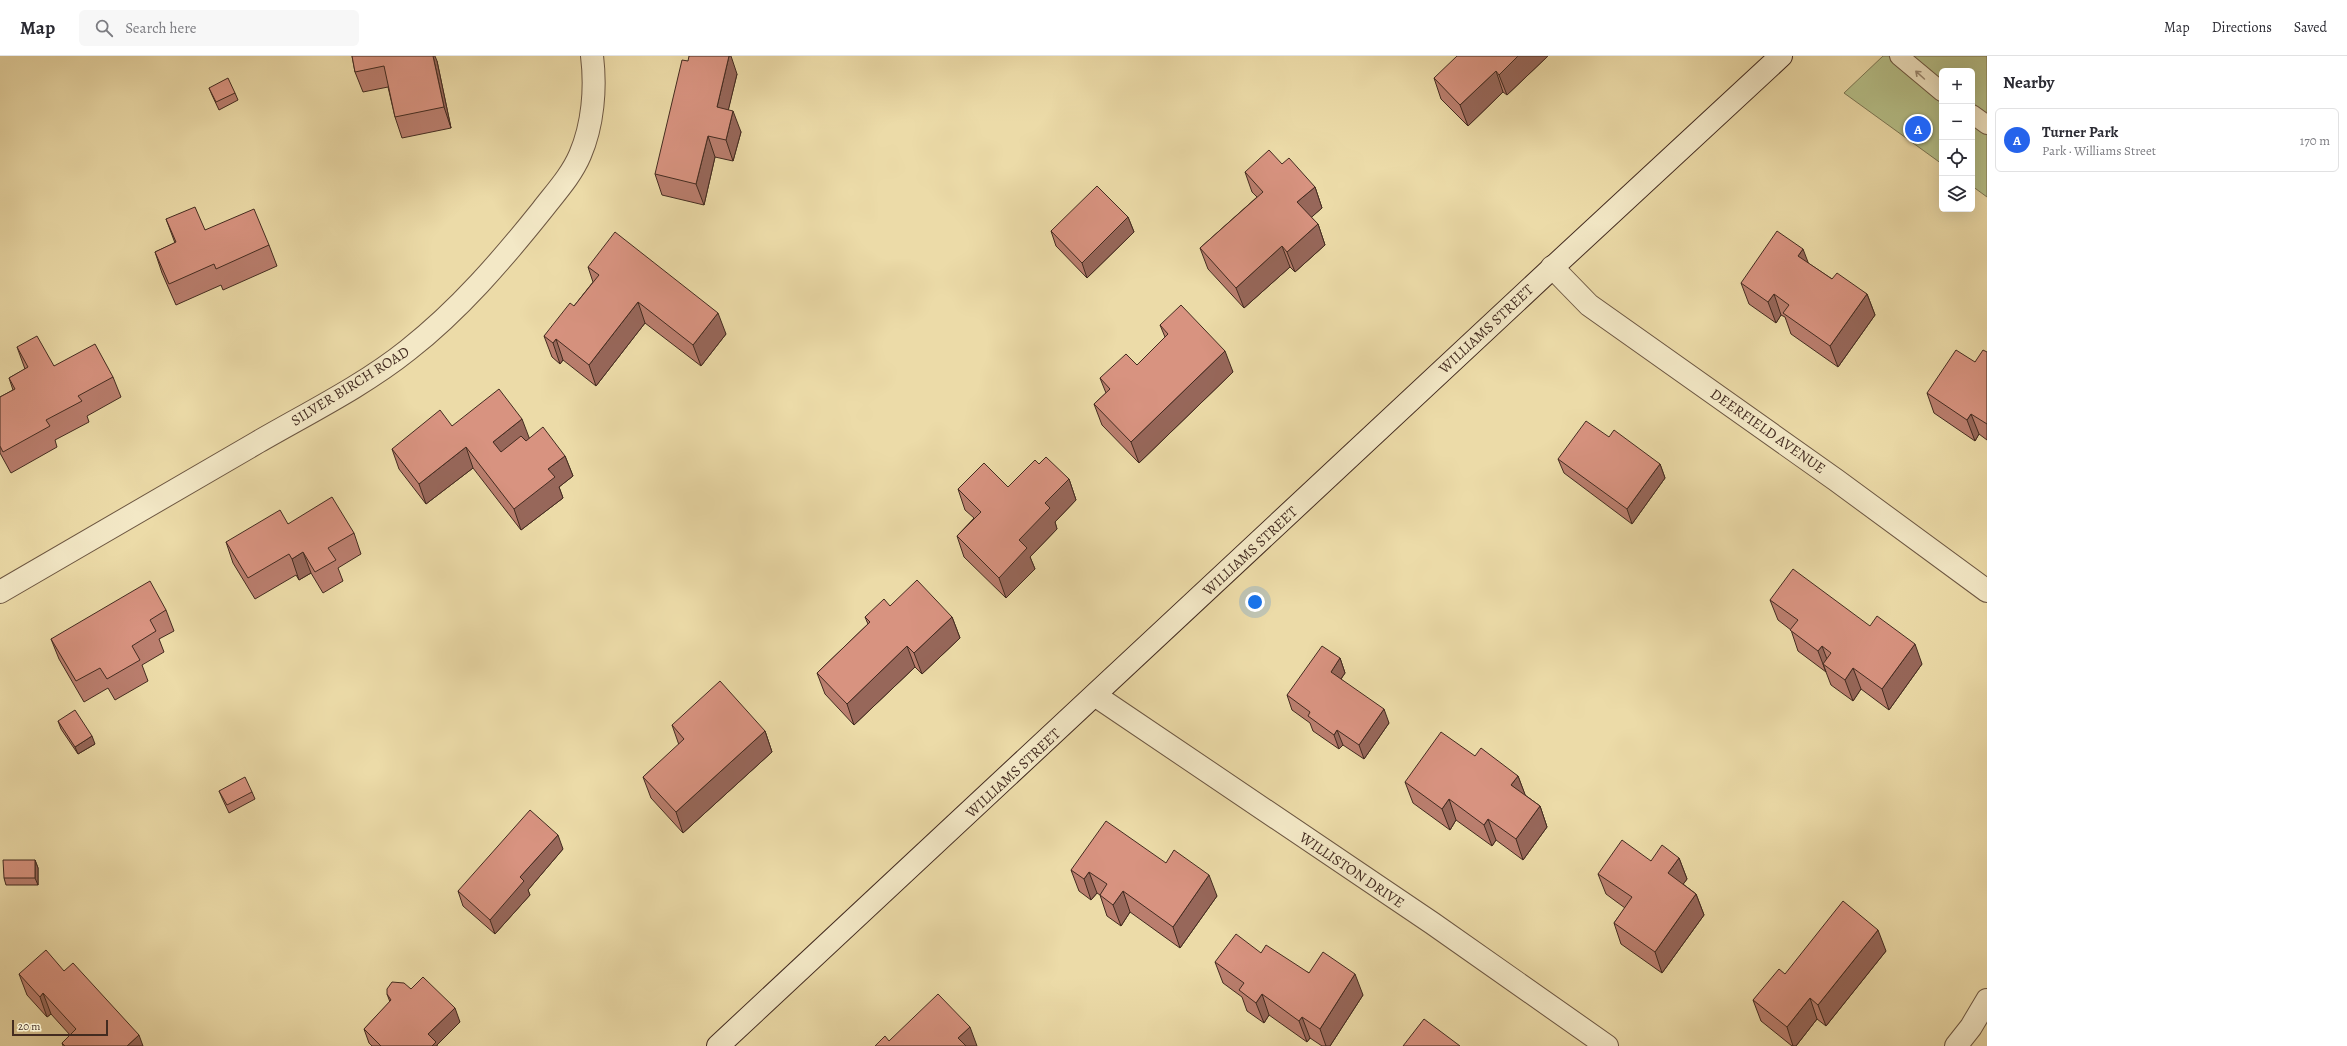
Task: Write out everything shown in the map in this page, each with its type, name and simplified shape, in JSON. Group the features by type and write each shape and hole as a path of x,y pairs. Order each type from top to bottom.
{"street":[{"name":"SILVER BIRCH ROAD","path":"0,592 325,403 408,351 472,290 516,242 568,177 580,155 590,122 594,85 592,56"},
{"name":"WILLIAMS STREET","path":"718,1046 1096,696 1552,267 1781,56"},
{"name":"DEERFIELD AVENUE","path":"1552,267 1589,305 1836,480 1987,591"},
{"name":"WILLISTON DRIVE","path":"1096,696 1432,923 1607,1046"},
{"path":"1956,1046 1971,1027 1987,1000"}],"lane":[{"path":"1899,56 1939,89"},
{"path":"1975,116 1987,125"}],"green space":[{"path":"1883,56 1987,56 1987,197 1975,188 1975,68 1939,68 1939,162 1844,93"}],"building":[{"path":"352,56 433,56 444,107 395,117 384,66 355,72"},
{"path":"689,56 729,56 717,107 733,111 726,140 708,136 696,184 655,174 682,60 688,61"},
{"path":"1457,56 1518,56 1499,75 1496,71 1460,105 1434,78"},
{"path":"228,78 235,93 216,102 209,88"},
{"path":"1269,150 1282,164 1289,158 1315,187 1297,202 1318,224 1287,252 1282,246 1236,288 1200,248 1263,192 1245,172"},
{"path":"1097,186 1128,217 1082,263 1051,231"},
{"path":"195,207 205,230 254,209 269,245 216,269 214,264 169,284 155,252 176,242 166,219"},
{"path":"1777,231 1803,249 1798,256 1832,279 1837,273 1867,294 1830,346 1783,313 1789,305 1774,294 1768,302 1741,283"},
{"path":"615,232 718,313 693,345 638,302 589,365 556,339 553,343 544,336 570,303 574,306 599,275 588,267"},
{"path":"1181,305 1225,351 1131,442 1094,404 1110,389 1100,378 1126,354 1137,365 1168,334 1160,325"},
{"path":"37,336 54,366 95,344 113,377 78,396 82,401 46,420 50,426 3,452 0,446 0,397 15,389 9,378 28,367 17,347"},
{"path":"1956,350 1975,362 1983,350 1987,352 1987,424 1971,414 1967,420 1927,393"},
{"path":"499,389 522,419 493,442 501,452 521,436 526,441 543,427 565,456 548,469 555,477 514,509 466,447 419,484 392,449 440,410 452,426"},
{"path":"1586,421 1609,437 1614,430 1660,464 1627,509 1558,459"},
{"path":"1046,457 1069,479 1045,503 1050,508 1019,540 1027,548 999,578 957,536 981,512 958,489 984,463 1008,487 1035,460 1039,464"},
{"path":"332,497 354,533 328,548 336,560 315,572 303,552 292,559 289,554 248,578 226,542 280,510 288,524"},
{"path":"1793,569 1870,626 1877,616 1915,644 1882,689 1853,668 1845,680 1823,664 1831,653 1822,646 1818,651 1790,630 1798,620 1770,600"},
{"path":"917,580 952,617 914,653 907,646 847,704 817,673 870,622 865,617 884,599 890,606"},
{"path":"150,581 166,610 150,620 156,631 132,646 140,660 107,679 100,668 76,681 51,639"},
{"path":"1322,646 1340,658 1331,672 1384,709 1359,745 1337,730 1334,735 1308,716 1310,712 1287,695"},
{"path":"720,681 765,731 676,812 643,777 684,739 672,725"},
{"path":"75,710 92,736 75,747 58,721"},
{"path":"1441,732 1475,756 1481,748 1518,776 1511,785 1540,806 1516,839 1488,819 1484,825 1449,799 1442,809 1405,782"},
{"path":"245,777 252,792 227,805 219,791"},
{"path":"530,810 558,835 520,877 524,881 490,920 458,891"},
{"path":"1106,821 1166,863 1174,850 1209,875 1173,927 1123,891 1113,905 1100,895 1107,884 1089,872 1084,879 1071,870"},
{"path":"1622,840 1651,861 1662,845 1679,858 1668,873 1696,894 1655,952 1614,923 1632,897 1598,874"},
{"path":"3,860 35,860 35,878 4,878"},
{"path":"1843,901 1878,930 1818,1005 1810,998 1787,1027 1753,1000 1779,969 1785,974"},
{"path":"1236,934 1261,953 1266,945 1309,973 1323,952 1355,974 1320,1029 1302,1017 1299,1021 1262,994 1256,1003 1239,990 1244,983 1215,962"},
{"path":"46,950 64,971 73,963 139,1035 127,1046 65,1046 62,1043 76,1029 43,993 40,997 19,974"},
{"path":"423,977 455,1008 428,1034 436,1042 432,1046 381,1046 364,1029 391,1000 387,994 387,989 392,982 404,983 411,989"},
{"path":"938,994 970,1027 958,1038 966,1046 875,1046 885,1036 889,1041"},
{"path":"1424,1019 1460,1046 1403,1046"}],"place":[{"name":"Turner Park","path":"1918,129"}]}
